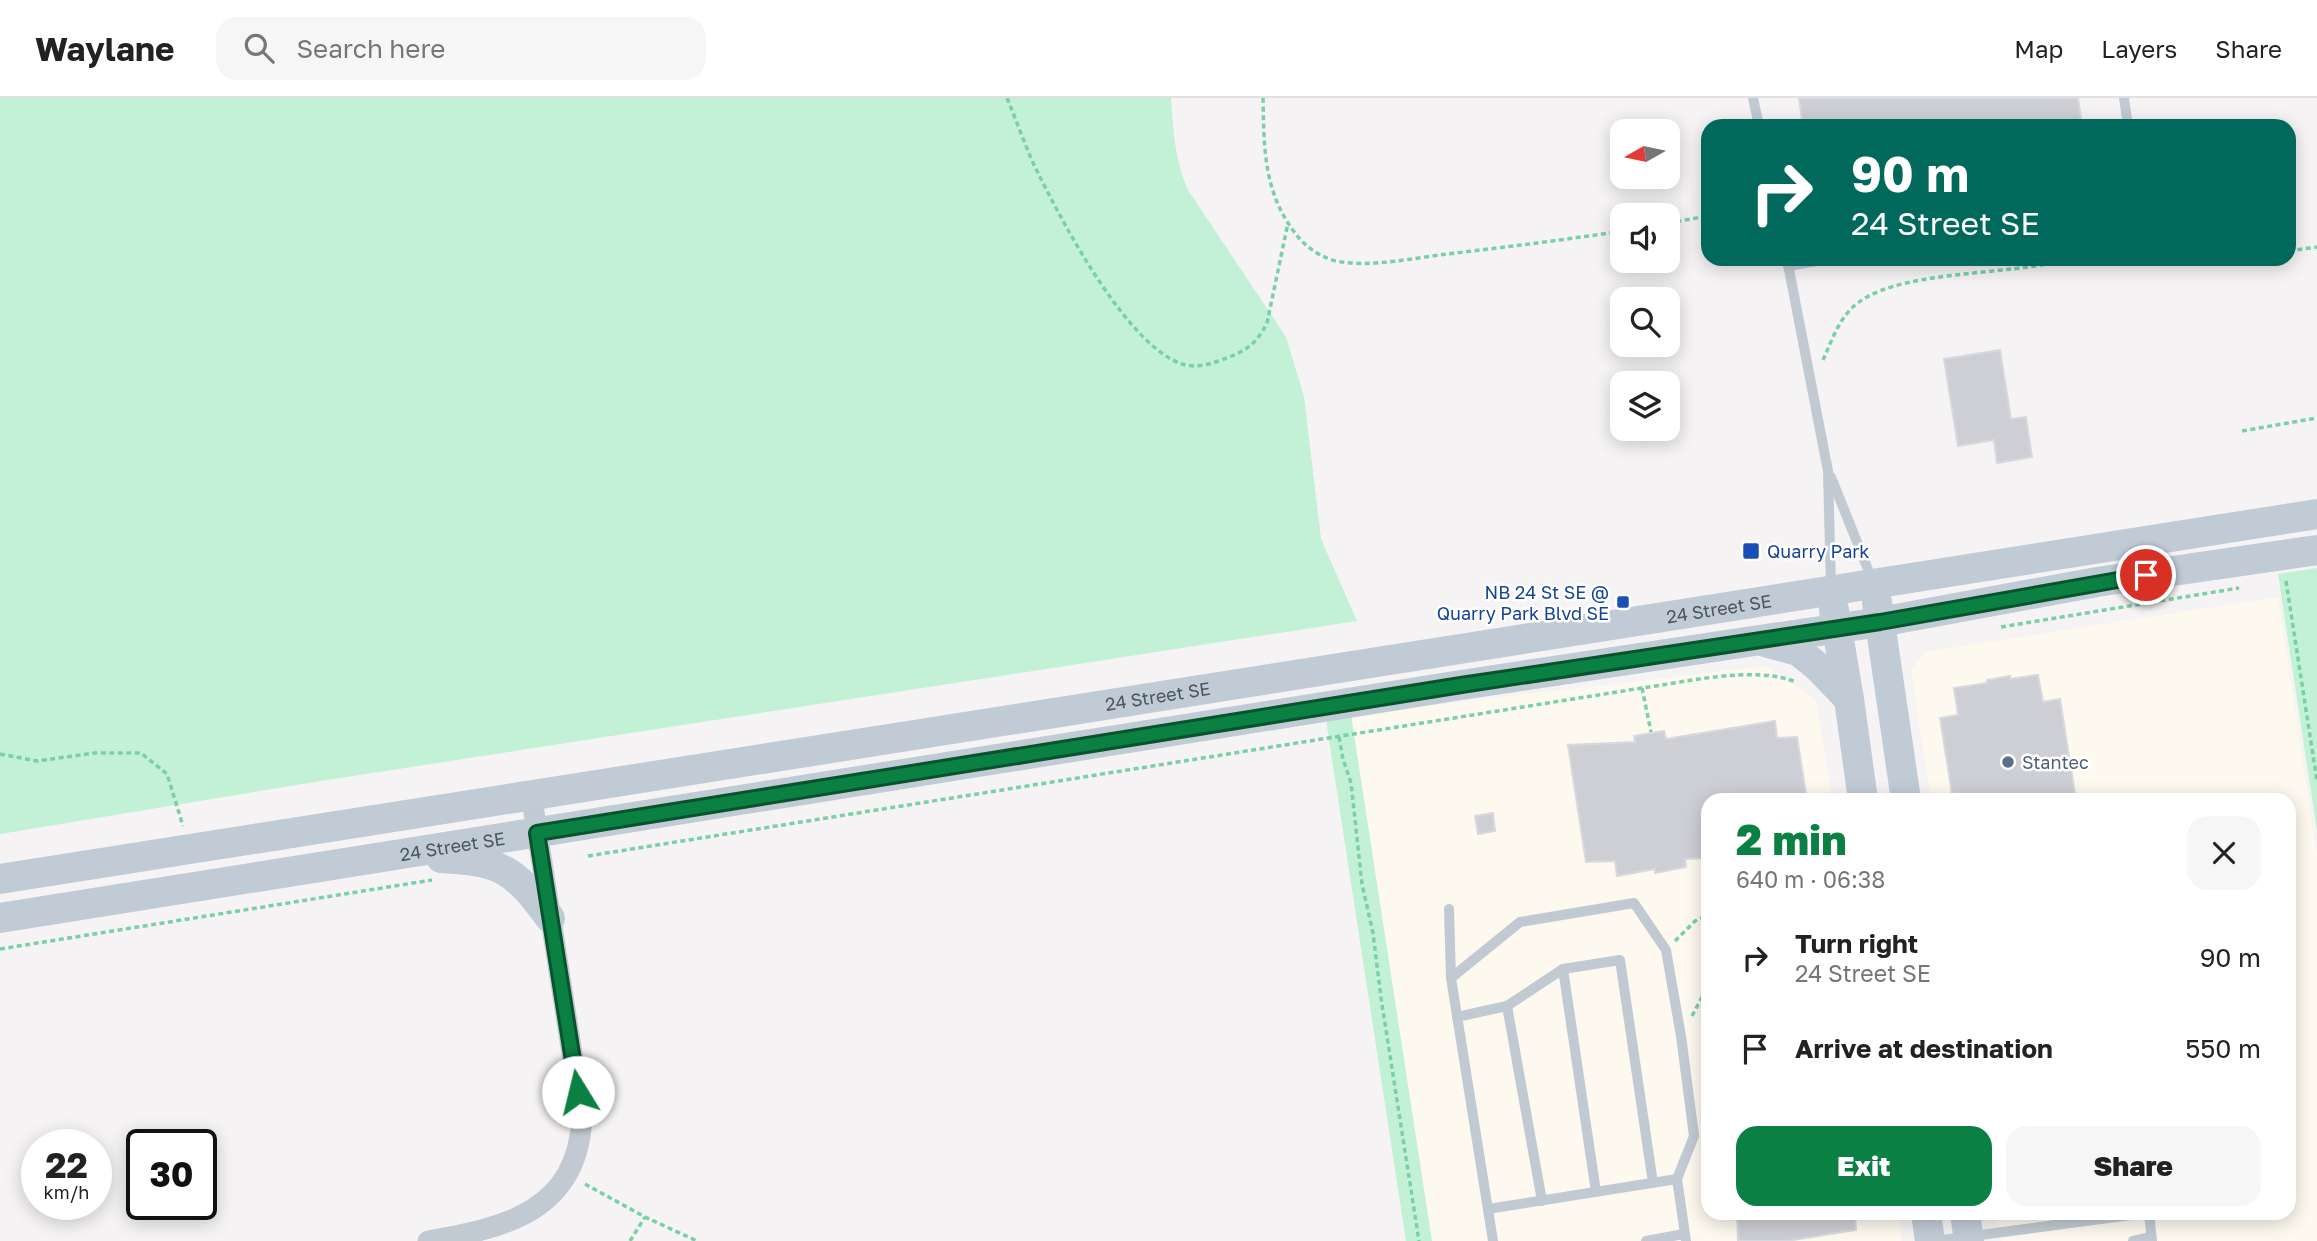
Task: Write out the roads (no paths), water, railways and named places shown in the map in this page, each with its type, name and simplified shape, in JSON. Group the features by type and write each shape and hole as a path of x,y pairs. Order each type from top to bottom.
{"main road":[{"name":"24 Street SE","path":"0,878 2317,514"},
{"name":"24 Street SE","path":"0,918 1880,622 2096,582 2317,550"},
{"path":"1875,584 1905,793"},
{"path":"1831,592 1862,793"},
{"path":"1759,640 1798,651 1849,699"},
{"path":"399,855 452,858 489,864 509,871 528,887 550,918"},
{"path":"1928,1220 1932,1241"}],"street":[{"path":"428,1241 494,1226 525,1214 554,1192 567,1175 576,1159 580,1142 582,1117 531,793"}],"lane":[{"path":"1752,98 1757,119"},
{"path":"2124,98 2127,119"},
{"path":"1788,266 1828,471 1831,592"},
{"path":"1828,471 1875,584"},
{"path":"1451,978 1520,922 1634,903 1666,950 1694,1136 1677,1179 1685,1237 1646,1241"},
{"path":"1449,909 1451,978 1493,1241"},
{"path":"1457,1017 1507,1006 1563,969 1620,960 1653,1183"},
{"path":"1563,969 1596,1192"},
{"path":"1507,1006 1542,1201"},
{"path":"1488,1209 1677,1179"},
{"path":"1932,1241 1968,1230 2073,1220"},
{"path":"2133,1241 2152,1239 2148,1220"}],"place":[{"name":"Quarry Park","path":"1751,551"},
{"name":"NB 24 St SE @ Quarry Park Blvd SE","path":"1623,602"},
{"name":"Stantec","path":"2008,762"}]}
